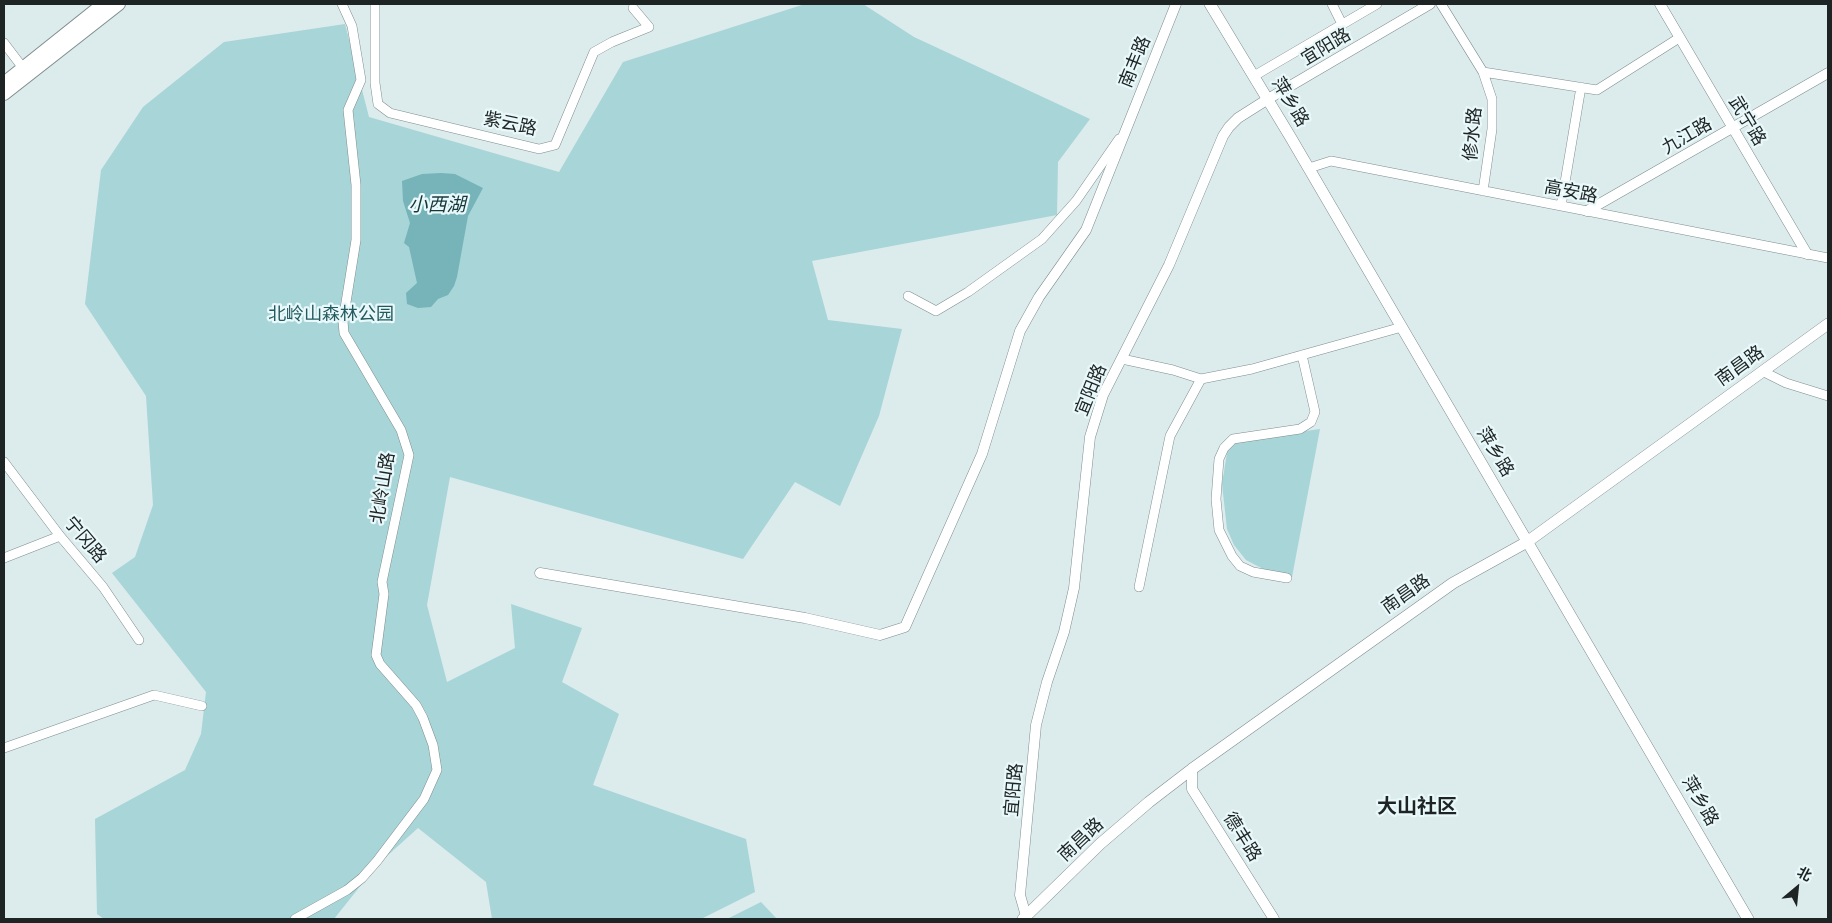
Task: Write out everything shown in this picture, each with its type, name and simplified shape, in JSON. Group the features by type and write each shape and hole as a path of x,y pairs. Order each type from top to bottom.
{"main road":[{"path":"4,83 103,4"},
{"path":"4,94 119,4"},
{"name":"萍乡路","path":"1210,4 1309,168 1618,694 1746,919"},
{"name":"南昌路","path":"1025,918 1100,844 1148,802 1192,769 1453,583 1527,542 1828,324"}],"street":[{"name":"北岭山路","path":"295,919 346,890 362,878 377,862 424,800 437,770 433,745 423,718 416,705 380,664 376,655 384,594 382,582 408,454 400,430 344,333 343,321 356,240 356,185 348,110 361,80 352,26 342,4"},
{"name":"紫云路","path":"375,4 375,83 378,104 390,113 539,149 555,144 594,52 612,42 649,27 633,8"},
{"name":"南丰路","path":"540,573 805,618 880,635 905,627 982,454 1020,331 1039,296 1086,230 1123,133 1176,4"},
{"path":"1332,4 1342,24"},
{"path":"1254,76 1377,4"},
{"name":"宜阳路","path":"1025,918 1020,895 1036,725 1047,682 1064,632 1074,588 1090,437 1104,395 1169,265 1224,136 1238,118 1430,4"},
{"name":"修水路","path":"1440,4 1483,72 1492,99 1492,129 1483,191"},
{"name":"武宁路","path":"1660,4 1807,254"},
{"path":"1483,72 1597,90 1679,38"},
{"path":"4,44 23,68"},
{"name":"九江路","path":"1587,211 1828,73"},
{"path":"1561,206 1581,87"},
{"path":"908,296 936,311 968,292 1042,239 1076,201 1123,133"},
{"name":"高安路","path":"1309,168 1331,161 1828,258"},
{"path":"1122,358 1173,370 1201,379 1252,368 1402,327"},
{"path":"1287,578 1253,572 1240,566 1232,556 1219,530 1216,499 1219,459 1224,448 1233,439 1300,429 1311,422 1315,412 1302,355"},
{"path":"1762,372 1786,383 1828,396"},
{"path":"1139,587 1170,436 1201,379"},
{"name":"宁冈路","path":"4,462 60,536 103,587 140,640"},
{"path":"4,558 60,536"},
{"path":"4,748 154,695 202,706"},
{"name":"德丰路","path":"1192,769 1192,789 1274,919"}],"green space":[{"name":"北岭山森林公园","path":"805,4 863,4 914,37 1090,119 1058,162 1057,215 812,261 828,320 902,329 879,416 840,506 795,482 743,559 450,477 427,605 447,682 515,648 511,604 582,628 562,682 619,714 593,785 746,839 755,892 701,919 492,919 486,882 418,828 377,865 334,919 104,919 97,914 95,819 185,770 201,734 206,692 112,573 135,557 153,505 146,396 85,304 101,170 143,107 224,42 345,24 369,117 559,172 623,62"},
{"path":"1320,429 1292,577 1267,571 1246,560 1234,545 1227,529 1222,484 1227,453 1230,446 1236,441"},
{"path":"761,902 777,919 727,919"}],"water":[{"name":"小西湖","path":"422,174 455,174 483,188 468,216 454,286 448,295 438,299 431,307 418,308 407,304 406,293 417,283 409,247 404,243 410,223 403,201 402,181"}],"district":[{"name":"大山社区","path":"1417,807"}]}
